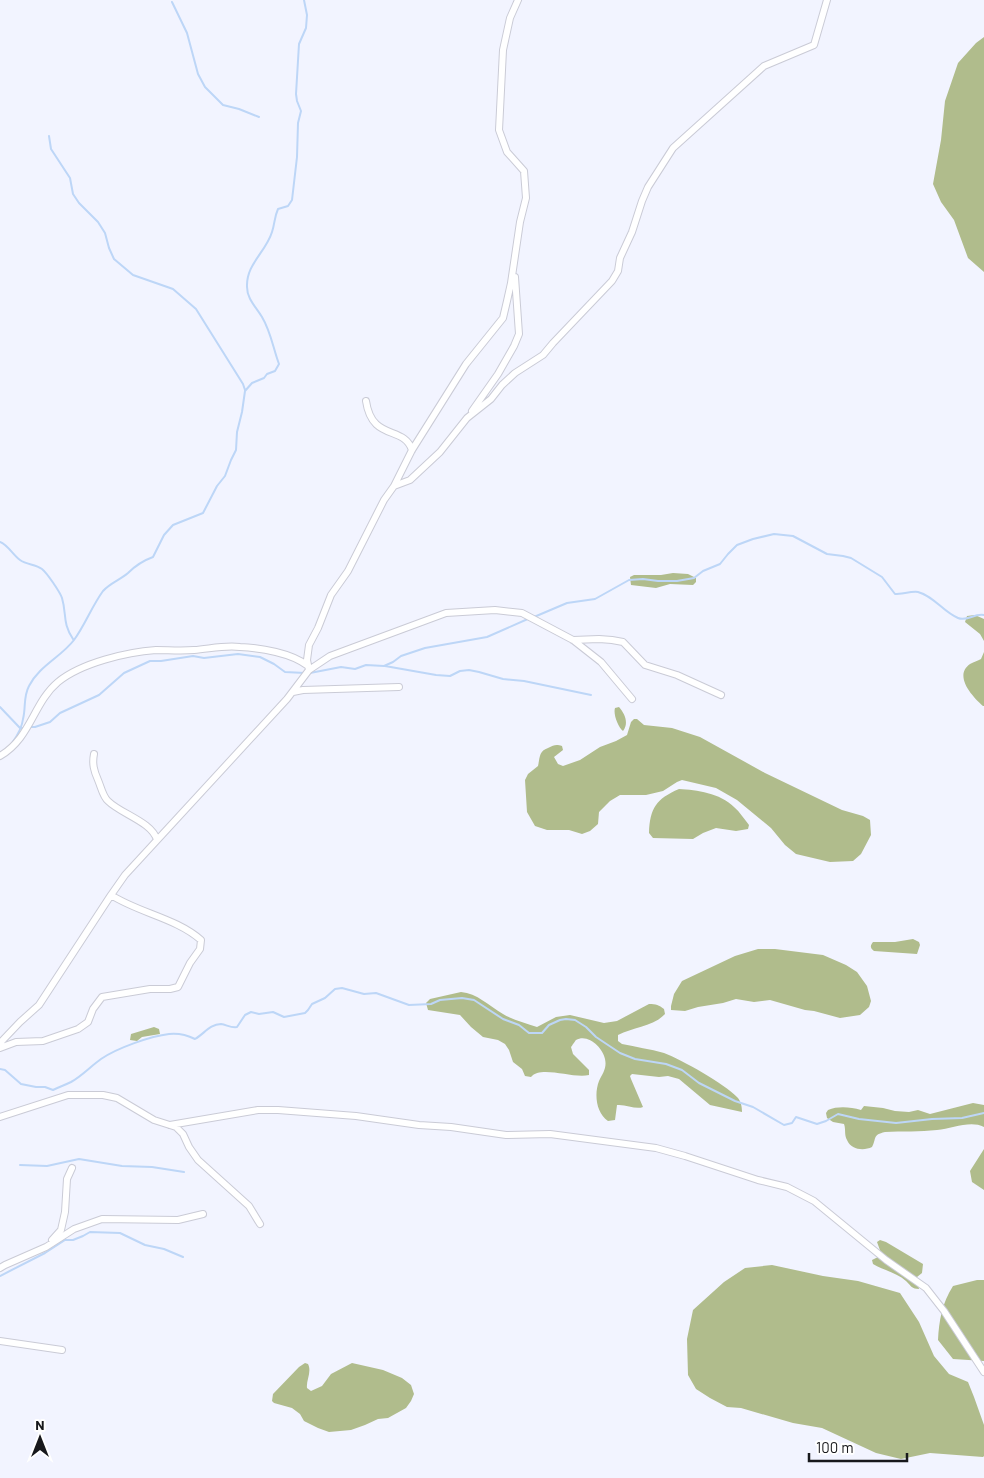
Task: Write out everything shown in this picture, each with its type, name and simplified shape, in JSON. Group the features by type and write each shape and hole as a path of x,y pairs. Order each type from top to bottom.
{"street":[{"path":"309,668 307,660 309,645 331,595 348,571 412,450 466,364 502,318 511,283 520,222 526,198 524,171 507,152 499,130 504,50 510,18 518,0"},
{"path":"467,418 491,399 515,373 543,355 553,342 612,281 618,271 620,258 632,232 648,187 672,148 764,66 814,45 827,0"},
{"path":"394,486 410,480 440,452 498,374 514,346 519,334 514,260"},
{"path":"366,401 370,418 385,431 406,438 412,450"},
{"path":"0,1044 39,1005 125,875 293,692 309,668 330,656 446,613 495,610 522,614 573,640 602,662 632,699"},
{"path":"573,640 599,639 623,642 646,666 677,675 721,695"},
{"path":"0,756 11,750 19,741 45,698 58,682 82,668 130,653 239,646 288,655 301,660 309,668"},
{"path":"293,692 399,686"},
{"path":"94,754 92,760 93,769 107,801 143,824 156,835 157,840"},
{"path":"0,1048 16,1042 43,1041 78,1029 88,1022 92,1009 102,997 150,989 178,987 200,949 201,940 191,932 145,910 124,903 111,895"},
{"path":"0,1117 68,1095 103,1095 117,1098 148,1117 176,1127 183,1134 198,1160 249,1206 260,1224"},
{"path":"170,1125 258,1110 278,1110 356,1116 506,1135 550,1134 656,1148 685,1156 758,1180 787,1187 814,1201 886,1260 926,1288 944,1311 984,1372"},
{"path":"46,1246 61,1230 65,1212 67,1179 72,1168"},
{"path":"0,1268 46,1246 74,1229 102,1219 178,1220 203,1214"},
{"path":"0,1341 62,1350"}],"green space":[{"path":"984,37 984,272 968,258 954,220 941,202 933,184 941,140 945,101 958,63"},
{"path":"688,574 696,578 696,582 693,585 670,584 656,588 631,585 630,577 634,575"},
{"path":"975,615 984,619 984,641 980,634 965,622 967,616"},
{"path":"984,652 983,706 966,686 963,674 970,664 981,659"},
{"path":"619,707 626,719 623,731 618,724 615,714 615,708"},
{"path":"637,719 644,725 672,728 700,737 765,773 842,810 870,820 871,835 861,854 853,861 830,862 796,854 785,845 771,828 737,800 716,788 682,780 663,791 646,795 620,795 610,801 599,812 598,824 590,831 582,834 569,830 547,830 535,826 527,812 525,780 528,774 538,766 540,755 543,751 555,745 562,746 563,750 554,757 558,764 563,766 580,760 600,747 627,735 631,722"},
{"path":"679,789 701,791 722,798 738,811 749,825 748,829 736,831 716,828 693,839 653,838 649,833 651,817 656,805"},
{"path":"913,939 919,942 920,945 917,954 874,951 871,947 873,942 895,942"},
{"path":"758,949 775,949 823,955 846,965 857,972 867,986 871,1001 869,1007 860,1015 840,1018 770,1000 754,1002 736,999 685,1011 671,1010 674,994 682,981 735,956"},
{"path":"461,992 478,997 515,1020 537,1027 556,1017 570,1015 604,1023 617,1021 649,1004 659,1006 664,1009 665,1014 655,1022 618,1035 618,1041 622,1044 664,1053 703,1073 737,1097 741,1104 742,1112 710,1105 679,1079 668,1076 632,1074 630,1076 631,1079 643,1107 617,1105 615,1120 608,1121 601,1113 596,1097 597,1086 605,1068 604,1055 598,1046 590,1040 581,1038 576,1040 571,1047 573,1054 589,1070 589,1075 542,1072 531,1077 525,1076 522,1069 513,1062 505,1044 498,1040 483,1037 460,1015 428,1010 426,1003 430,999"},
{"path":"154,1027 159,1029 160,1034 142,1037 137,1041 130,1040 131,1034"},
{"path":"973,1103 984,1105 984,1127 973,1124 931,1131 885,1132 876,1136 872,1147 865,1149 851,1146 846,1138 844,1124 833,1122 827,1118 826,1113 828,1110 840,1107 861,1110 864,1106 895,1111 909,1112 918,1110 930,1114"},
{"path":"984,1149 984,1190 972,1182 970,1171"},
{"path":"880,1240 923,1264 922,1273 917,1277 919,1289 913,1288 898,1276 873,1264 872,1260 881,1253 877,1242"},
{"path":"772,1265 858,1281 900,1293 919,1322 934,1356 949,1374 968,1382 984,1425 984,1456 930,1453 901,1459 876,1453 822,1428 793,1423 741,1408 727,1407 696,1389 688,1375 687,1339 693,1310 724,1282 745,1268"},
{"path":"984,1280 984,1361 953,1359 938,1340 940,1319 949,1292 953,1286"},
{"path":"305,1363 308,1364 309,1370 307,1388 311,1391 322,1386 331,1374 352,1363 383,1370 402,1378 411,1385 414,1394 406,1408 388,1418 378,1419 351,1430 329,1432 304,1421 300,1414 292,1408 272,1401 273,1394"}],"waterway":[{"path":"12,743 22,726 26,694 33,679 74,640 103,591 139,564 153,557 164,535 173,525 203,513 217,486 225,476 236,450 237,432 245,391 252,383 275,371 279,364 270,334 248,295 247,287 250,272 269,239 278,209 288,206 292,200 297,157 298,123 301,111 296,94 299,44 306,28 307,15 304,0"},
{"path":"172,2 187,33 198,74 205,87 223,105 259,117"},
{"path":"49,136 51,149 70,178 73,194 79,203 98,222 105,233 114,259 133,275 173,289 196,309 245,390"},
{"path":"534,617 567,603 595,599 629,580 677,581 694,578 703,571 720,564 737,545 774,534 793,536 827,554 851,558 882,577 895,594 916,592 924,594 961,619 984,615"},
{"path":"0,542 6,545 20,560 37,566 50,578 62,598 66,623 73,639"},
{"path":"310,673 341,667 355,669 366,665 384,666 401,656 425,648 487,637 530,618"},
{"path":"29,727 50,722 60,713 99,695 124,673 150,661 193,656 204,658 238,654 260,657 285,672 305,673"},
{"path":"385,666 450,676 460,671 469,670 503,679 524,681 591,695"},
{"path":"0,707 20,728 24,728"},
{"path":"0,1069 5,1070 21,1084 53,1090 75,1080 108,1055 134,1043 169,1034 189,1036 195,1039 217,1024 237,1027 245,1015 251,1012 259,1014 273,1012 284,1017 305,1013 312,1004 325,998 335,989 342,988 364,994 376,993 409,1005 431,1004 440,1000 462,998 474,1000 503,1019 519,1025 529,1033 542,1033 549,1025 560,1020 575,1020 620,1053 635,1059 666,1064 682,1070 699,1083 735,1101 753,1107 784,1125 792,1123 796,1117 817,1124 838,1114 859,1119 896,1123 962,1118 984,1113"},
{"path":"20,1165 47,1166 79,1159 122,1166 152,1167 184,1172"},
{"path":"0,1276 45,1253 65,1240 73,1240 90,1232 120,1233 145,1245 164,1249 183,1257"}]}
